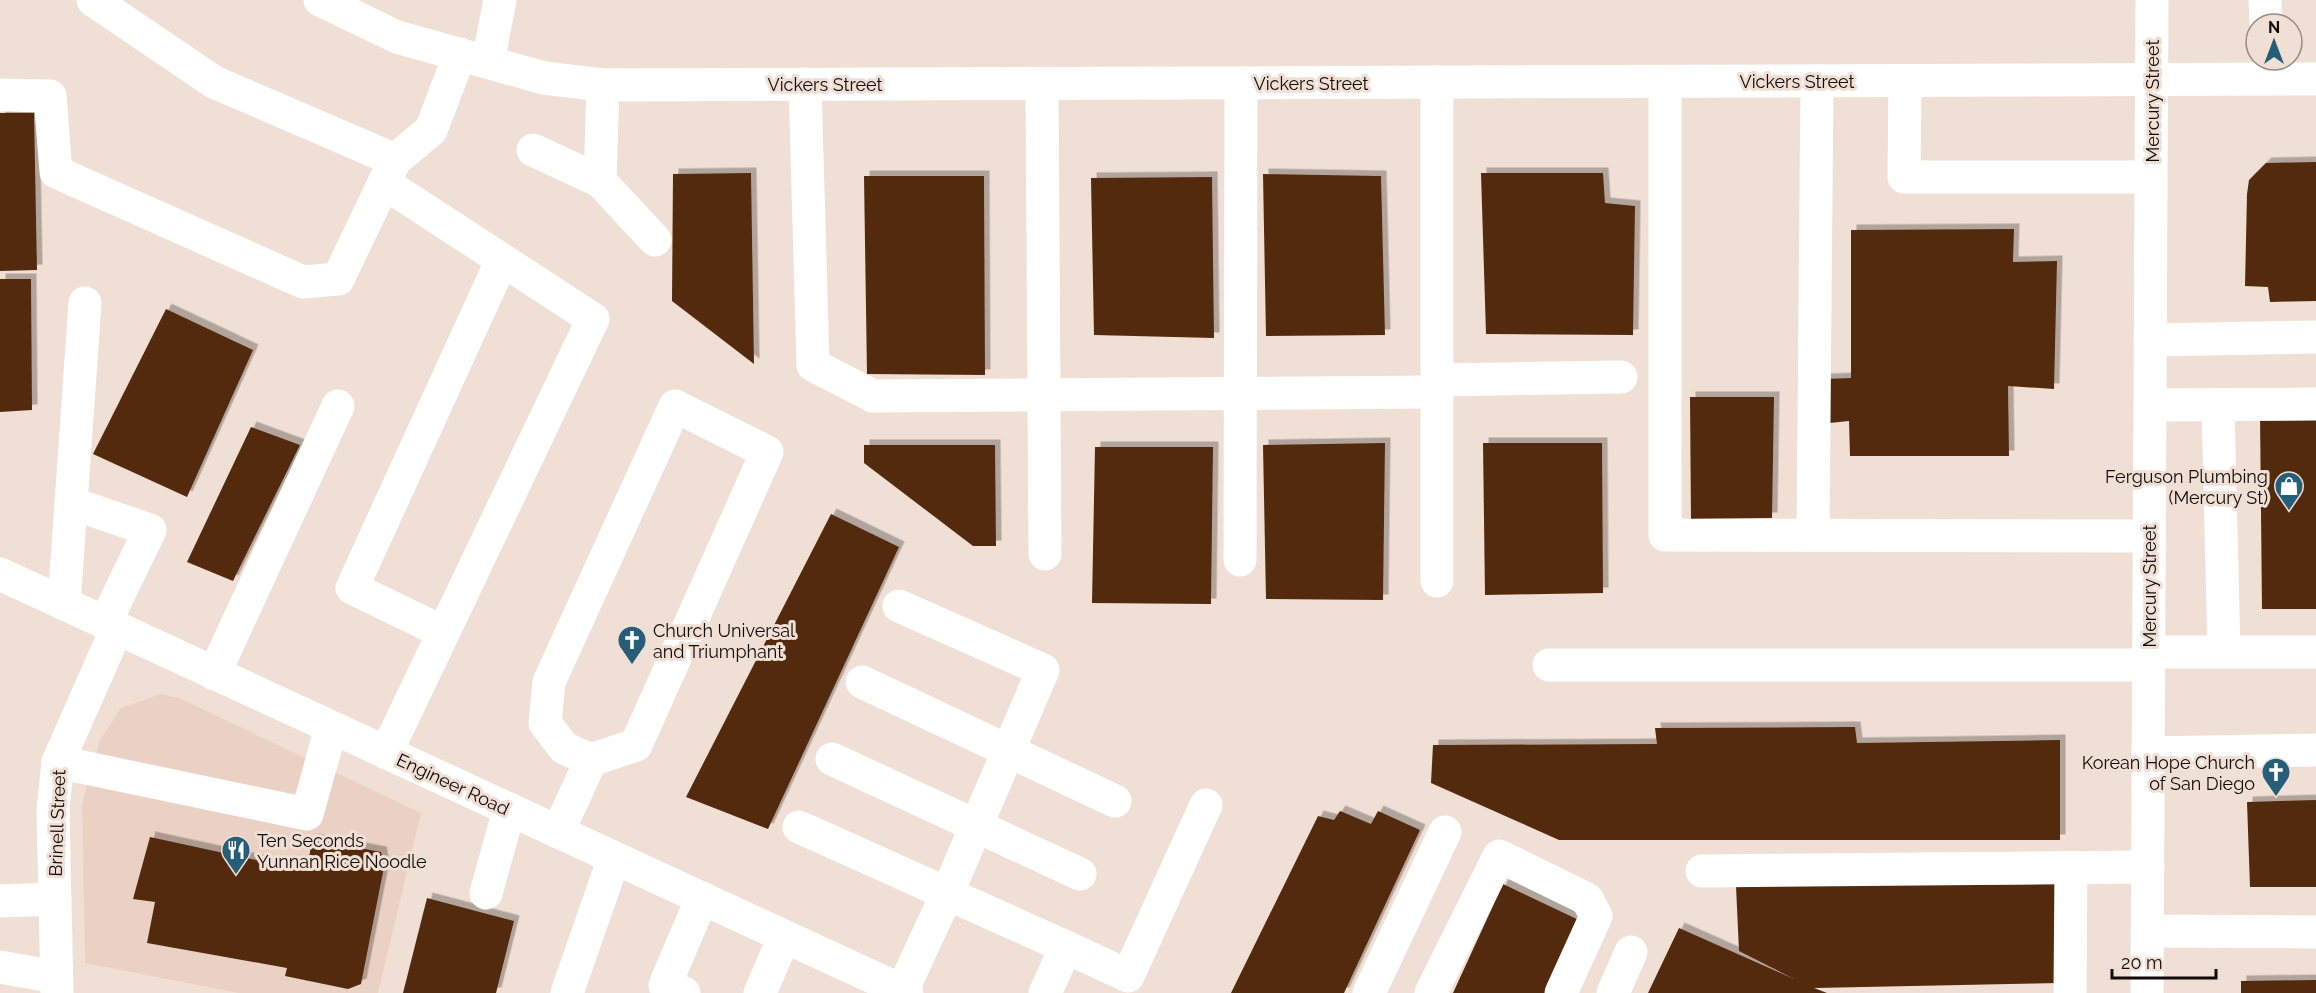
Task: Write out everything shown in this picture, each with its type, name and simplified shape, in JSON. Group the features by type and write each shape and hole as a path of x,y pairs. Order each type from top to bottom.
{"street":[{"path":"93,0 214,82 389,171 502,260 593,319 386,753"},
{"name":"Vickers Street","path":"320,0 397,37 544,78 603,85 2152,80 2244,72"},
{"path":"0,95 50,96 56,172 303,282 338,279 389,171 431,130 474,58 500,0"},
{"name":"Mercury Street","path":"2147,993 2152,0"},
{"name":"Vickers Street","path":"2278,72 2316,79"},
{"path":"1813,535 1817,81"},
{"path":"1905,81 1904,177 2151,177"},
{"path":"1437,82 1437,581"},
{"path":"1665,82 1665,535 2149,536"},
{"path":"1240,560 1241,83"},
{"path":"805,84 813,365 873,396 1240,393 1622,377"},
{"path":"1042,84 1045,554"},
{"path":"600,181 603,85"},
{"path":"533,150 600,181 655,240"},
{"path":"443,632 352,588 502,260"},
{"path":"64,604 85,303"},
{"path":"2150,340 2316,337"},
{"path":"2150,405 2316,404"},
{"path":"2218,405 2224,652"},
{"path":"214,674 338,406"},
{"path":"558,832 591,760 636,745 767,452 675,406 549,682 545,723 564,748 591,760"},
{"name":"Brinell Street","path":"56,985 53,810 58,762 150,530 71,503"},
{"name":"Engineer Road","path":"0,574 702,898 784,937 867,985 904,992"},
{"path":"899,606 1043,670 904,992"},
{"path":"1549,665 2149,658 2224,652 2316,652"},
{"path":"862,682 1115,801"},
{"path":"58,762 307,814 331,728"},
{"path":"2148,753 2316,750"},
{"path":"832,759 1080,874"},
{"path":"799,827 1128,976 1206,805"},
{"path":"486,892 509,810"},
{"path":"1369,993 1445,832"},
{"path":"1431,993 1499,856 1587,899 1596,916 1561,993"},
{"path":"567,993 614,858"},
{"path":"1702,871 2148,867"},
{"path":"2070,993 2072,868"},
{"path":"684,993 665,985 702,898"},
{"path":"0,901 55,899"},
{"path":"2147,931 2316,932"},
{"path":"760,993 784,937"},
{"path":"1045,993 1066,948"},
{"path":"1613,993 1631,952"},
{"path":"0,967 56,985"}],"shaded area":[{"path":"161,694 179,698 421,813 378,993 239,993 85,963 82,804 100,740 121,708"}],"building":[{"path":"0,113 34,113 37,270 0,271"},
{"path":"2316,162 2316,301 2270,302 2268,287 2245,286 2249,180 2266,163"},
{"path":"751,173 754,364 672,301 673,174"},
{"path":"1481,173 1603,173 1605,203 1635,206 1633,335 1486,334"},
{"path":"1263,174 1381,176 1385,335 1266,336"},
{"path":"864,176 984,176 985,375 867,374"},
{"path":"1212,177 1214,338 1094,335 1091,178"},
{"path":"2014,229 2013,262 2057,261 2054,389 2008,386 2009,456 1850,456 1849,421 1820,424 1823,379 1851,378 1851,230"},
{"path":"0,279 31,279 32,410 0,412"},
{"path":"166,309 253,350 187,497 93,454"},
{"path":"1690,397 1774,397 1772,518 1691,519"},
{"name":"Ferguson Plumbing (Mercury St)","path":"2260,414 2316,414 2316,609 2262,609"},
{"path":"251,427 300,445 233,581 187,562"},
{"path":"1385,443 1383,600 1266,599 1263,445"},
{"path":"1483,443 1602,443 1603,593 1485,595"},
{"path":"864,445 995,445 996,546 973,546 864,463"},
{"path":"1095,447 1213,447 1211,604 1092,603"},
{"path":"831,514 899,547 768,829 686,797"},
{"path":"1855,727 1857,743 2060,740 2060,840 1559,840 1431,783 1433,745 1657,744 1655,728"},
{"path":"2316,800 2316,887 2250,887 2247,802"},
{"path":"1340,811 1371,824 1378,811 1420,830 1344,993 1231,993 1318,816 1334,820"},
{"path":"150,837 307,871 312,839 381,852 384,867 361,984 348,989 285,976 287,968 147,943 155,902 133,899"},
{"path":"1503,884 1581,921 1550,993 1453,993"},
{"path":"2056,884 2057,983 1814,988 1827,993 1648,993 1679,928 1794,979 1739,951 1736,886"},
{"path":"427,898 514,921 496,993 403,993"},
{"path":"2316,980 2316,993 2241,993 2241,981"}],"place":[{"name":"Ferguson Plumbing (Mercury St)","path":"2289,512"},
{"name":"Church Universal and Triumphant","path":"632,666"},
{"name":"Korean Hope Church of San Diego","path":"2276,798"},
{"name":"Ten Seconds Yunnan Rice Noodle","path":"236,876"}]}
